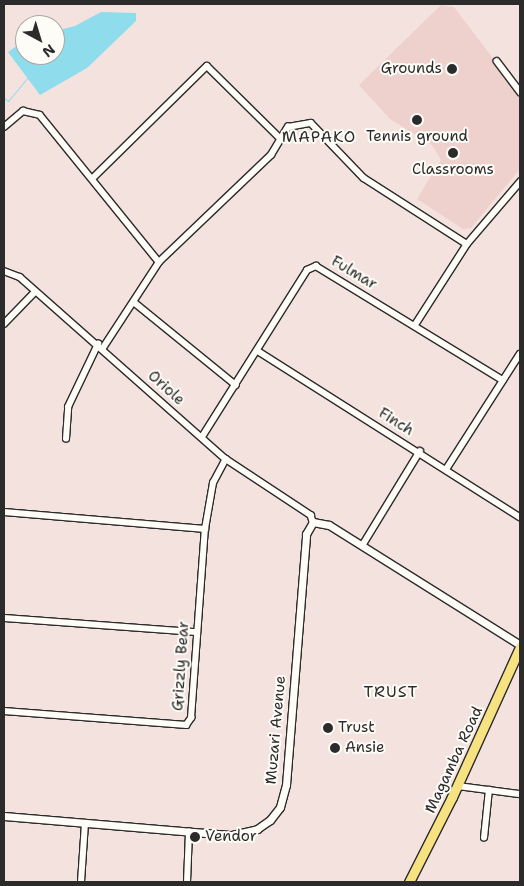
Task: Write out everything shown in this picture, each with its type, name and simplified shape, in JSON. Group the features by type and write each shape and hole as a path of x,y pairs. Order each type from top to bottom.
{"highway":[{"name":"Magamba Road","path":"409,882 458,786 520,646"}],"street":[{"path":"497,61 520,92"},
{"path":"92,179 207,66 280,138"},
{"path":"4,127 23,111 40,115 159,262"},
{"path":"66,438 68,407 100,346 135,303 159,262 271,155 288,127 311,123 364,178 466,244"},
{"path":"415,325 466,244 520,182"},
{"name":"Fulmar","path":"202,437 258,351 307,270 316,266 503,380"},
{"name":"Oriole","path":"4,271 20,277 34,293 100,346 226,459 311,515 314,522"},
{"path":"4,324 34,293"},
{"path":"135,303 236,385"},
{"name":"Finch","path":"258,351 448,468 520,517"},
{"path":"448,468 520,354"},
{"path":"362,546 420,452"},
{"name":"Grizzly Bear","path":"4,711 186,725 191,718 205,529 213,483 226,459"},
{"path":"4,512 205,529"},
{"path":"314,522 329,525 520,646"},
{"name":"Muzari Avenue","path":"4,816 232,835 257,829 280,807 286,785 306,534 314,522"},
{"path":"4,618 196,632"},
{"path":"458,786 520,794"},
{"path":"484,838 489,790"},
{"path":"81,882 85,824"},
{"path":"188,882 189,832"}],"shaded area":[{"path":"441,5 454,7 520,94 520,169 471,228 463,229 417,199 441,160 432,145 390,119 359,85"}],"water":[{"path":"101,12 136,13 136,21 87,68 40,95 18,65 65,65 65,28 75,26"},
{"path":"15,47 15,61 8,52"}],"waterway":[{"path":"4,98 8,101 27,78"}],"place":[{"name":"Grounds","path":"452,69"},
{"name":"Tennis ground","path":"417,120"},
{"name":"Classrooms","path":"453,153"},
{"name":"Trust","path":"328,728"},
{"name":"Ansie","path":"335,748"},
{"name":"Vendor","path":"195,837"}],"district":[{"name":"MAPAKO","path":"319,137"},
{"name":"TRUST","path":"391,692"}]}
